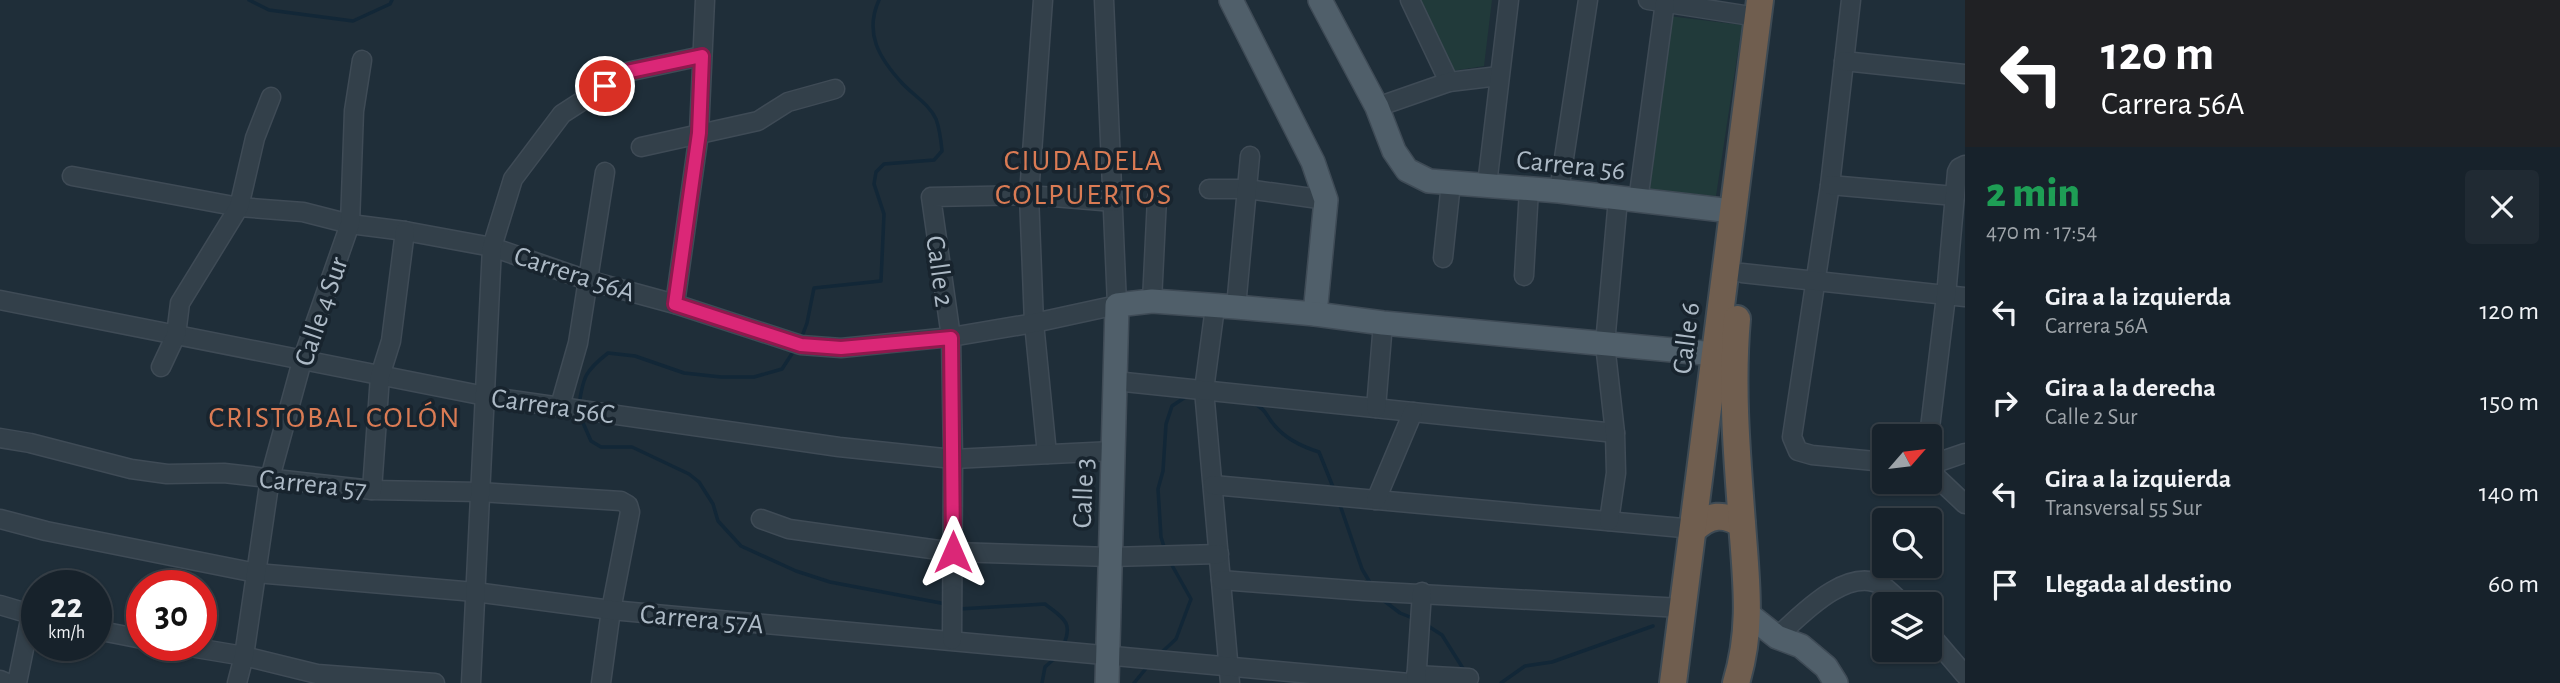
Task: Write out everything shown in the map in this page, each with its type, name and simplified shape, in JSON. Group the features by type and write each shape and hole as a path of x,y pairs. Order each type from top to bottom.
{"highway":[{"name":"Calle 6","path":"1673,683 1732,211 1764,6"},
{"name":"Calle 6","path":"1740,671 1748,614 1734,353 1764,6"},
{"path":"1694,529 1704,520 1717,515 1730,517 1742,524"}],"main road":[{"path":"1320,0 1377,107"},
{"path":"1236,2 1313,162 1326,200 1315,314"},
{"name":"Carrera 56","path":"1377,107 1394,151 1407,170 1429,181 1559,191 1732,211"},
{"path":"1117,305 1152,300 1716,354"},
{"name":"Calle 3","path":"1107,683 1117,305"},
{"path":"1748,614 1777,638 1801,646 1826,667 1836,683"},
{"path":"1740,671 1777,638"}],"street":[{"path":"675,304 699,133 705,0"},
{"path":"1043,0 1028,195 1034,323 1047,454"},
{"path":"1104,0 1117,305"},
{"path":"1410,0 1449,82"},
{"path":"1487,185 1509,0"},
{"path":"1559,191 1588,0"},
{"path":"1852,0 1830,185 1792,437 1798,451 1812,455 1872,461"},
{"path":"1609,521 1616,473 1615,433 1605,344 1657,1 1764,6"},
{"path":"471,683 492,247 513,179 562,114 626,72 702,56"},
{"name":"Calle 4 Sur","path":"237,683 244,656 271,478 302,361 350,224 354,111 362,60"},
{"path":"1844,61 1965,74"},
{"path":"1377,107 1449,82 1499,76"},
{"path":"641,147 758,121 788,102 835,89"},
{"path":"161,367 176,335 180,303 239,207 255,138 271,97"},
{"path":"1229,675 1204,390 1225,307 1248,189 1250,156"},
{"path":"1930,424 1957,172 1959,167 1965,165"},
{"path":"560,406 579,343 605,172"},
{"name":"Carrera 56A","path":"72,176 239,207 303,212 350,224 405,230 492,247 587,280 675,304 801,345 841,348 951,338 1117,305"},
{"path":"1443,258 1451,183"},
{"path":"1830,185 1955,196"},
{"path":"1209,189 1248,189 1326,200"},
{"path":"1524,276 1529,189"},
{"path":"1028,195 1114,202"},
{"name":"Calle 2","path":"952,640 951,338 931,197 1028,195"},
{"path":"1152,300 1157,198"},
{"path":"372,489 380,376 391,341 405,230"},
{"path":"1742,273 1965,297"},
{"name":"Carrera 56C","path":"0,300 485,396 839,447 953,459 1113,451"},
{"path":"1376,408 1383,323"},
{"path":"1115,381 1615,433"},
{"path":"1376,500 1413,412"},
{"name":"Carrera 57","path":"0,438 131,469 167,474 224,473 372,489 480,492 621,501 628,505 630,512 611,610"},
{"path":"1942,461 1965,453"},
{"path":"1942,482 1965,504"},
{"path":"1213,485 1694,529"},
{"name":"Carrera 57A","path":"0,519 46,531 256,573 475,592 611,610 1107,655 1229,675 1413,680 1469,678"},
{"path":"761,519 789,529 953,552 1110,557 1219,554"},
{"path":"1221,580 1364,591 1682,608"},
{"path":"1777,638 1818,599 1839,587 1856,581 1881,584 1890,592"},
{"path":"1413,680 1420,635 1422,592"},
{"path":"0,605 21,611"},
{"path":"601,683 611,610"},
{"path":"1942,648 1965,675"},
{"path":"217,652 317,674 435,683"},
{"path":"17,683 22,661"},
{"path":"0,680 7,683"}],"green space":[{"path":"1421,0 1492,0 1484,66 1452,71"},
{"path":"1669,16 1742,25 1716,196 1645,189"}],"waterway":[{"path":"249,0 269,10 353,21 390,4 392,0"},
{"path":"801,339 814,288 881,281 884,214 874,184 876,172 884,164 934,160 942,151 933,114 894,74 876,44 873,23 879,0"},
{"path":"579,405 586,375 608,353 635,356 684,373 754,377 782,369 795,349"},
{"path":"1165,550 1161,537 1158,489 1163,471 1166,424 1172,406 1187,396"},
{"path":"1252,403 1263,410 1284,435 1319,452 1335,492"},
{"path":"580,416 591,441 601,447 632,447 689,474 699,482 713,504 718,521 741,546 796,571 830,582 946,604"},
{"path":"1339,502 1362,569 1372,586"},
{"path":"1161,653 1176,639 1191,599 1169,560"},
{"path":"1383,600 1400,613 1415,619"},
{"path":"959,609 1045,604 1065,621 1067,631 1063,646"},
{"path":"1425,624 1442,635 1464,670"},
{"path":"1501,683 1525,666 1552,662 1653,626"},
{"path":"1042,683 1045,667 1055,658"},
{"path":"1134,683 1148,666"}],"district":[{"name":"CIUDADELA COLPUERTOS","path":"1084,177"},
{"name":"CRISTOBAL COLÓN","path":"335,417"}],"route":[{"path":"605,86 626,72 702,56 699,133 675,304 801,345 841,348 951,338 953,552"}]}
